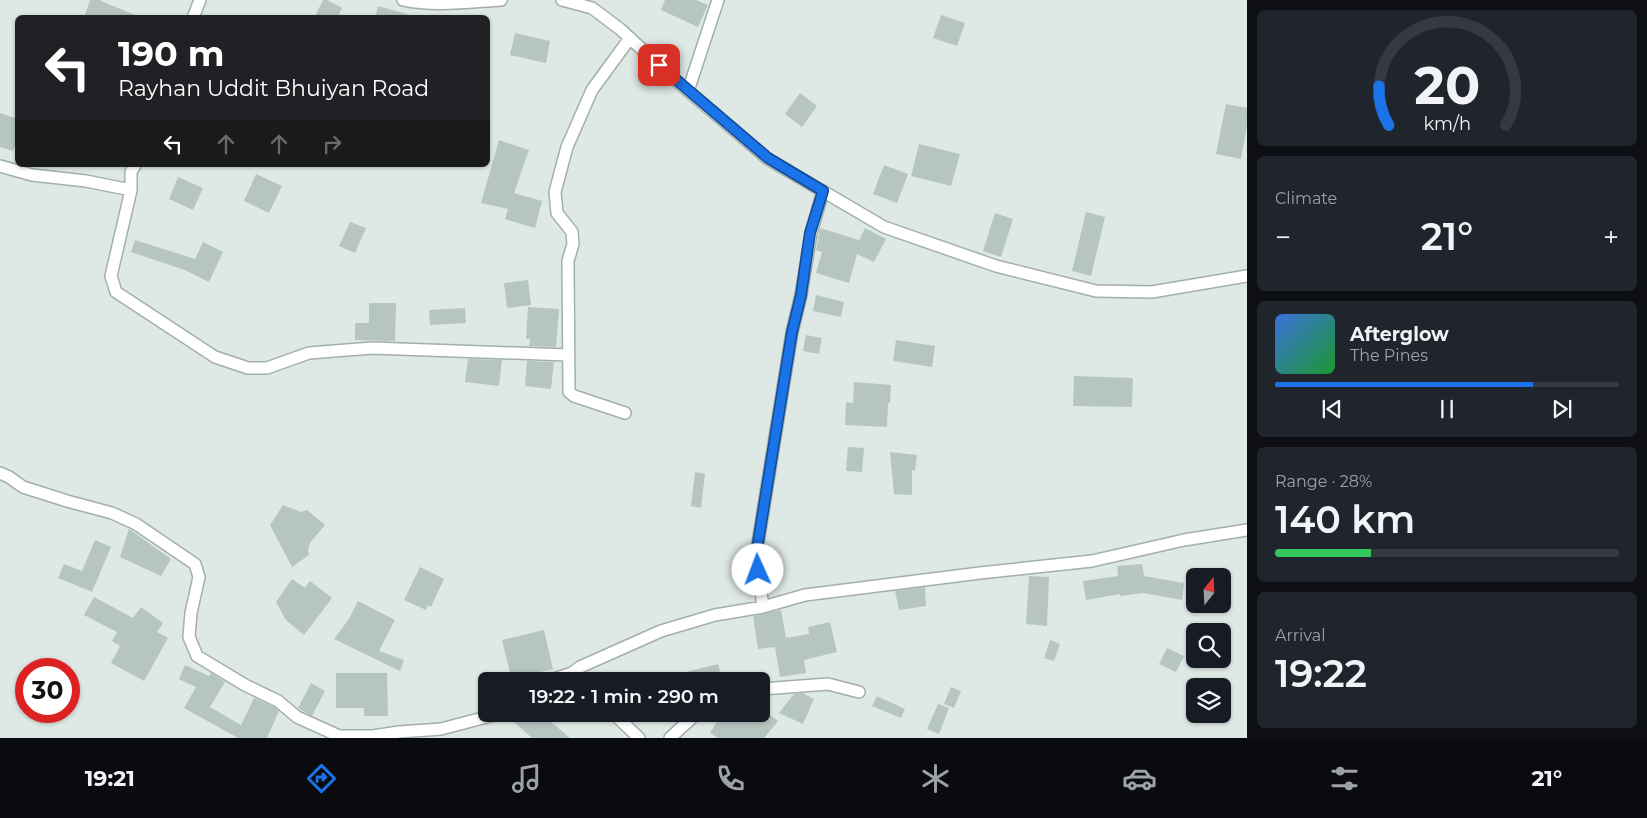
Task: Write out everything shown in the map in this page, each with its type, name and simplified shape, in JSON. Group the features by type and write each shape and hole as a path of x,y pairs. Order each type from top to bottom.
{"street":[{"path":"194,15 200,0"},
{"path":"403,0 438,4 501,0"},
{"path":"562,0 592,8 630,38 688,91 768,158 884,227 996,266 1096,291 1152,292 1247,276"},
{"path":"688,91 718,0"},
{"path":"625,413 574,396 569,392 568,261 573,244 572,232 557,214 555,192 567,147 592,90 630,38"},
{"path":"0,166 32,175 86,181 131,190"},
{"path":"134,167 131,190 111,276 116,292 215,357 248,368 267,368 309,353 372,348 568,356"},
{"path":"762,605 756,555 810,233 823,191"},
{"path":"0,473 23,487 112,513 136,524 195,564 199,577 191,613 189,637 197,656 246,685 278,701 297,717 338,736 373,736 399,732 441,730 478,720"},
{"path":"578,672 580,667 660,631 715,615 762,605 806,596 980,573 1092,561 1184,540 1247,530"},
{"path":"770,688 828,684 859,692"},
{"path":"622,722 639,738"},
{"path":"670,738 687,722"}],"building":[{"path":"90,0 99,0 135,15 85,15"},
{"path":"323,0 327,0 342,8 338,15 316,15"},
{"path":"665,0 696,0 708,5 698,27 661,10"},
{"path":"378,6 407,14 407,15 376,15"},
{"path":"941,15 965,23 957,46 933,38"},
{"path":"515,33 550,41 546,63 510,55"},
{"path":"800,93 817,106 802,127 785,114"},
{"path":"1226,104 1247,108 1247,126 1241,159 1216,154"},
{"path":"0,113 15,118 15,146 13,151 0,147"},
{"path":"499,140 529,150 514,193 542,201 535,228 505,219 508,209 481,203"},
{"path":"919,144 960,154 951,186 911,176"},
{"path":"884,165 908,174 897,203 873,194"},
{"path":"256,174 282,186 269,213 244,201"},
{"path":"178,177 203,188 193,210 169,199"},
{"path":"1086,212 1105,217 1091,276 1072,271"},
{"path":"995,213 1013,219 1001,257 983,251"},
{"path":"350,222 366,228 355,253 339,246"},
{"path":"820,228 859,240 865,228 886,239 874,262 857,254 849,283 816,273 822,252 816,250"},
{"path":"135,240 195,259 203,242 223,252 209,282 185,270 131,252"},
{"path":"528,280 531,305 507,308 504,283"},
{"path":"816,295 844,302 841,317 813,311"},
{"path":"369,303 396,303 395,341 355,340 355,323 369,323"},
{"path":"528,307 559,309 556,347 529,346 530,339 526,339"},
{"path":"465,308 466,323 430,325 429,310"},
{"path":"806,335 822,338 819,354 803,351"},
{"path":"896,340 935,346 932,367 893,361"},
{"path":"468,359 502,360 499,386 465,382"},
{"path":"527,361 554,362 551,389 525,386"},
{"path":"1074,376 1133,378 1132,407 1073,406"},
{"path":"854,382 891,385 887,427 845,425 846,402 853,403"},
{"path":"848,447 864,448 862,472 846,471"},
{"path":"890,452 917,455 915,471 912,470 912,495 894,494"},
{"path":"695,472 705,474 701,508 691,506"},
{"path":"283,505 301,512 307,510 325,525 310,543 309,555 292,567 270,525"},
{"path":"129,529 171,559 161,576 120,557"},
{"path":"95,540 111,547 92,592 58,578 64,564 82,571"},
{"path":"1142,564 1144,576 1184,583 1182,600 1143,593 1120,596 1120,594 1086,600 1083,581 1118,576 1117,566"},
{"path":"420,567 444,579 431,607 428,605 426,610 404,600"},
{"path":"1029,576 1049,577 1047,626 1026,624"},
{"path":"292,579 305,588 310,581 332,598 304,635 286,620 276,602"},
{"path":"925,587 926,606 899,610 895,591"},
{"path":"94,597 133,618 141,607 163,623 157,632 168,638 144,681 111,663 120,646 112,641 117,632 84,615"},
{"path":"358,601 395,620 379,651 404,660 400,671 334,639 349,619"},
{"path":"781,610 786,638 809,634 808,627 830,622 837,652 804,660 806,673 780,677 775,647 758,649 753,616"},
{"path":"544,630 553,669 540,672 510,672 502,640"},
{"path":"1050,640 1060,644 1054,661 1044,658"},
{"path":"1167,648 1184,656 1176,672 1159,664"},
{"path":"718,664 720,672 686,672"},
{"path":"185,665 209,676 211,673 225,682 210,707 241,725 254,698 279,711 267,738 238,738 184,708 196,687 179,679"},
{"path":"336,673 387,673 388,716 364,716 364,708 336,708"},
{"path":"311,683 325,691 312,716 298,708"},
{"path":"951,687 961,691 954,708 944,704"},
{"path":"802,693 814,699 803,724 779,713 794,694"},
{"path":"877,696 905,709 901,718 872,706"},
{"path":"938,704 949,708 939,734 927,729"},
{"path":"770,715 778,721 764,738 718,738 710,733 717,722 770,722"},
{"path":"514,722 551,722 570,738 532,738"}],"route":[{"path":"659,65 768,158 823,191 810,233 801,295 792,332 756,555 758,570"}]}
